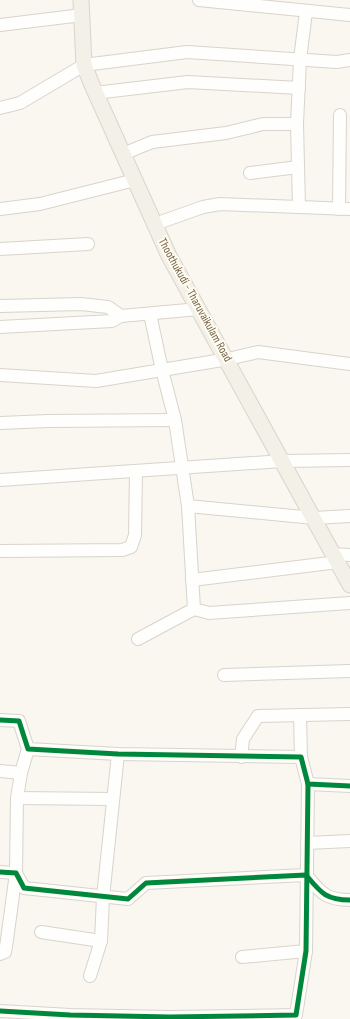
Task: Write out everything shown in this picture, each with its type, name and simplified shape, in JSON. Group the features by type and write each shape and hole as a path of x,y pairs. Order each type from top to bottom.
{"main road":[{"name":"Thoothukudi - Tharuvaikulam Road","path":"81,7 84,65 95,93 169,256 228,360 314,518 340,557 350,585"}],"street":[{"path":"199,0 311,8 350,15"},
{"path":"0,25 81,7"},
{"path":"299,207 297,124 300,59 311,8"},
{"path":"0,108 20,103 84,65 187,52 337,62 350,60"},
{"path":"95,93 188,82 299,88"},
{"path":"155,224 203,206 220,204 345,209 340,115"},
{"path":"123,154 152,142 226,133 263,124 297,124"},
{"path":"250,173 298,167"},
{"path":"0,209 40,204 135,180"},
{"path":"0,249 88,244"},
{"path":"0,306 81,304 108,307 121,316"},
{"path":"0,327 112,321 121,316 199,309"},
{"path":"150,314 175,420 183,469 188,506 194,609"},
{"path":"0,375 96,381 228,360 258,352 350,364"},
{"path":"0,423 175,420"},
{"path":"0,480 183,469 282,461 350,460"},
{"path":"0,551 122,550 131,547 135,535 136,471"},
{"path":"188,506 314,518 350,516"},
{"path":"192,580 340,557"},
{"path":"138,639 194,609 210,613 350,604"},
{"path":"224,675 350,671"},
{"path":"241,757 244,739 258,716 350,714"},
{"path":"0,1011 62,1016 170,1018 296,1017 306,951 308,784 300,757 300,715"},
{"path":"0,720 19,721 28,750 21,773 17,798 16,873 4,923 5,952 0,954"},
{"path":"28,750 118,754 300,757"},
{"path":"90,976 100,941 103,897 118,754"},
{"path":"0,771 21,773"},
{"path":"308,784 350,786"},
{"path":"17,798 113,799"},
{"path":"307,843 350,841"},
{"path":"0,872 16,873"},
{"path":"16,873 24,888 128,899 146,883 306,875"},
{"path":"306,875 318,890 334,900 350,900"},
{"path":"41,932 100,941"},
{"path":"242,957 306,951"}],"cycle path":[{"path":"0,720 19,721 28,749 118,754 301,757 308,784 350,786"},
{"path":"0,1011 70,1015 170,1017 296,1015 306,951 308,784"},
{"path":"0,872 16,873 24,888 128,899 146,883 306,875 320,891 329,897 350,900"}]}
